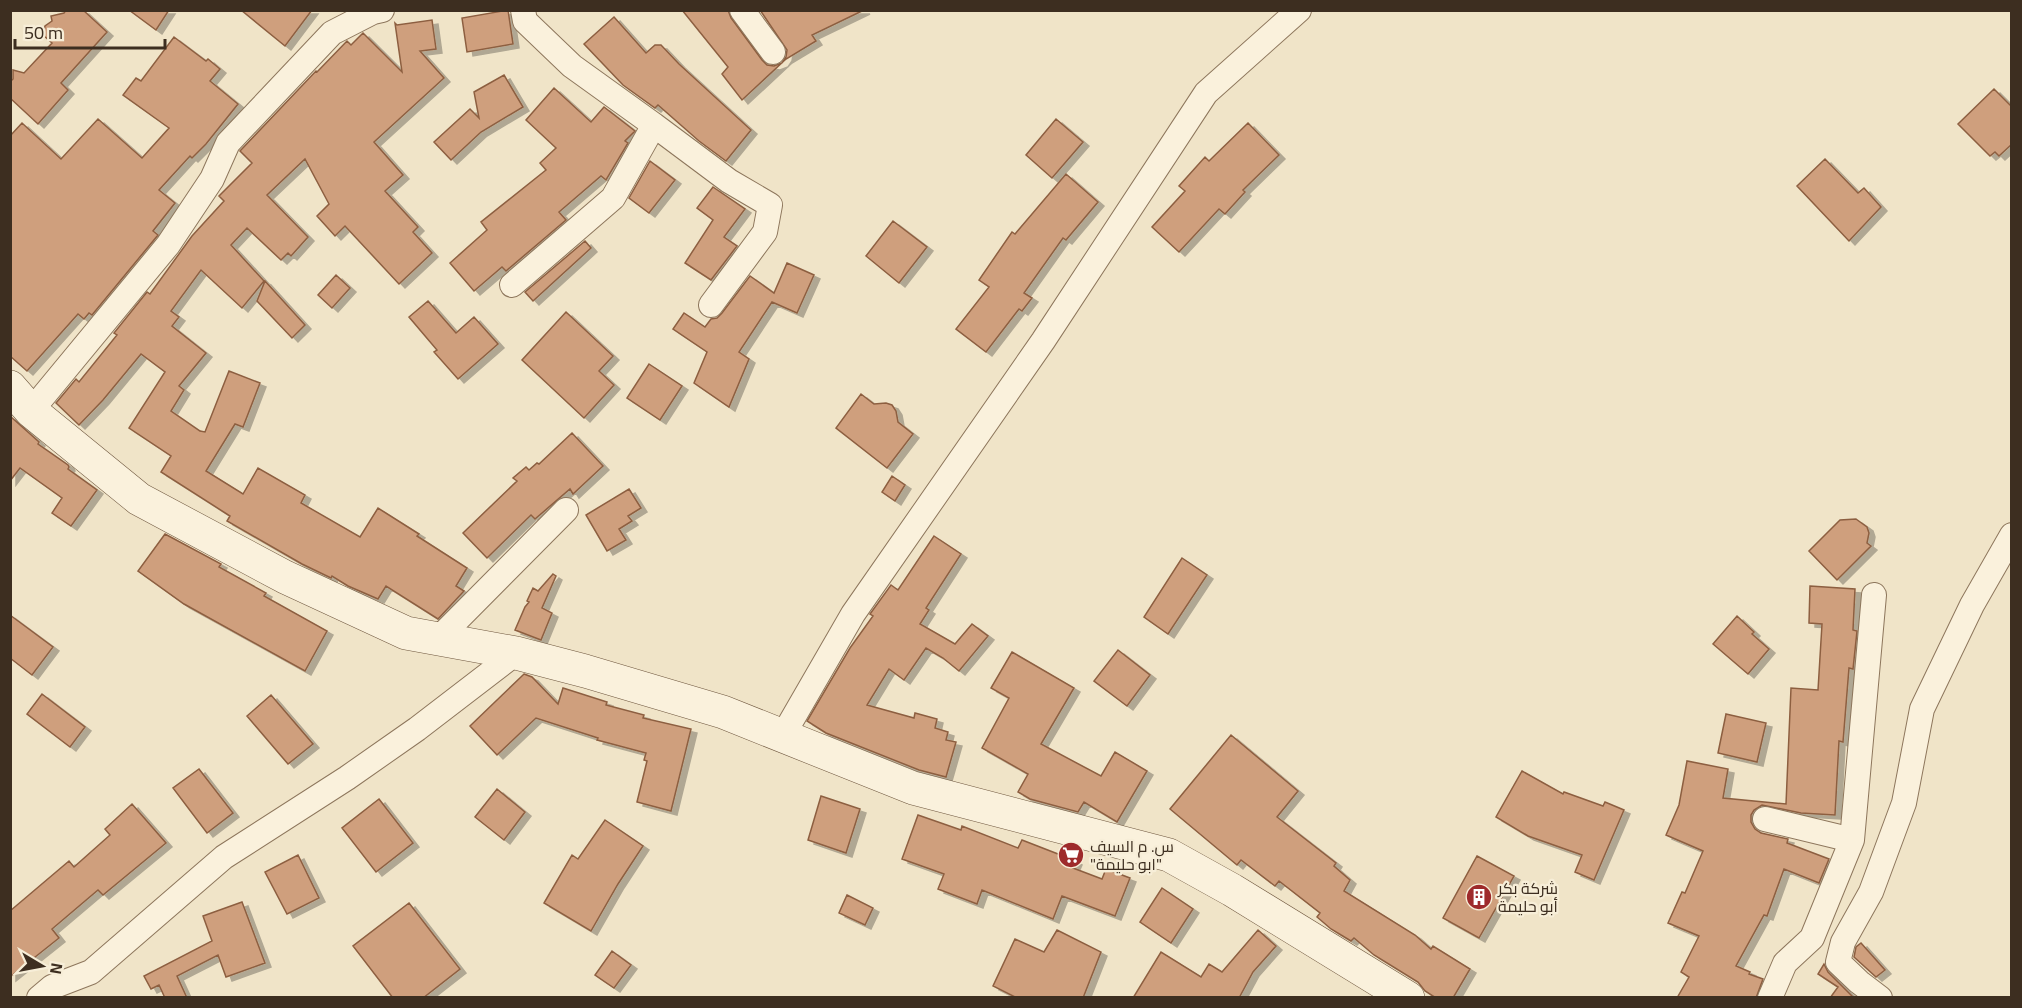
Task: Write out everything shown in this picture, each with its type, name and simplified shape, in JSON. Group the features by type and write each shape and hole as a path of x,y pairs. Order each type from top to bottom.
{"street":[{"path":"381,10 332,33 228,143 212,179 168,245 21,399 139,499 285,577 406,633 516,653 723,712 913,788 1169,855 1232,890 1408,998"},
{"path":"523,10 525,21 572,66 729,181 770,205 765,232 711,305"},
{"path":"742,10 773,52"},
{"path":"782,737 853,614 1043,341 1206,93 1299,10"},
{"path":"512,285 613,198 654,125"},
{"path":"438,639 566,510"},
{"path":"1880,998 1858,982 1838,962 1843,942 1871,892 1898,822 1904,803 1922,709 1972,605 2012,535"},
{"path":"1770,998 1785,963 1812,938 1852,840 1874,595"},
{"path":"39,998 52,987 91,972 224,857 417,729 516,653"},
{"path":"1765,819 1852,840"}],"building":[{"path":"66,10 83,10 107,32 61,83 68,90 38,124 10,98 10,82 13,79 13,70 24,73 52,43 43,35 45,26 52,21 51,16 64,13"},
{"path":"129,10 169,10 156,30"},
{"path":"241,10 312,10 285,46"},
{"path":"508,10 513,44 467,52 462,18"},
{"path":"682,10 728,10 731,18 767,65 774,66 782,63 742,100 722,74 728,67"},
{"path":"760,10 864,10 812,35 816,41 782,62 787,50"},
{"path":"614,17 646,53 655,45 661,45 751,130 726,161 658,105 655,108 623,85 584,44"},
{"path":"432,20 436,49 420,51 444,78 374,142 403,175 385,191 418,227 413,232 432,253 399,284 345,226 335,236 317,216 329,204 305,159 267,195 308,237 291,256 288,253 281,260 247,228 231,245 264,281 242,308 201,270 171,311 179,317 172,326 206,353 179,386 184,390 171,411 205,432 229,371 260,383 243,427 235,424 206,471 243,494 258,468 305,495 301,503 360,537 378,508 419,534 417,536 467,568 456,586 464,591 438,619 386,586 378,599 302,564 227,521 230,516 161,472 171,456 129,428 165,372 141,354 79,425 56,403 76,379 79,382 117,335 114,333 147,292 150,294 192,236 224,201 219,196 252,163 240,151 316,71 347,41 351,45 363,33 402,72 395,23 397,25"},
{"path":"174,37 220,69 210,81 238,104 206,144 192,158 190,156 159,190 175,203 153,231 158,235 92,315 89,313 84,319 78,314 27,371 10,356 10,136 22,123 61,159 98,119 142,158 169,128 123,95 136,78 141,81"},
{"path":"504,75 523,107 481,132 451,160 434,142 470,109 479,118 474,92"},
{"path":"554,88 591,122 604,107 635,131 625,141 628,143 606,180 601,176 559,212 566,220 506,271 502,267 474,291 450,263 487,230 481,222 546,170 540,163 556,148 526,120"},
{"path":"1994,89 2012,107 2012,144 1999,156 1995,152 1990,156 1958,124"},
{"path":"1056,119 1083,142 1052,178 1026,155"},
{"path":"1248,123 1279,155 1243,190 1245,192 1225,214 1219,209 1179,252 1152,227 1185,191 1179,186 1205,157 1209,161"},
{"path":"1825,159 1858,193 1864,188 1881,207 1849,241 1797,186"},
{"path":"650,161 675,180 649,213 629,198"},
{"path":"1066,174 1098,202 1066,240 1063,238 1024,293 1032,298 1022,311 1019,309 986,352 956,329 989,287 979,280 1012,232 1015,234"},
{"path":"713,187 745,209 724,237 737,246 711,280 685,263 713,220 697,208"},
{"path":"893,221 927,247 899,283 866,256"},
{"path":"585,241 591,248 533,301 525,292"},
{"path":"787,263 814,275 797,313 772,302 739,352 749,359 729,407 694,383 707,352 673,329 684,313 705,327 711,319 717,318 722,313 750,276 774,293"},
{"path":"336,275 350,288 332,308 318,295"},
{"path":"265,281 305,325 292,338 257,301"},
{"path":"428,301 456,333 474,317 498,344 458,379 434,352 437,350 409,317"},
{"path":"566,312 613,356 599,371 614,385 584,418 522,360"},
{"path":"649,364 682,386 660,420 627,398"},
{"path":"861,394 874,404 892,405 898,422 913,434 887,468 836,428"},
{"path":"10,416 39,442 38,444 68,465 68,469 97,490 71,526 52,513 62,498 20,468 10,481"},
{"path":"572,433 603,466 573,494 570,489 535,519 531,515 487,558 463,533 517,481 513,478 526,467 529,470 537,463 539,464"},
{"path":"892,476 905,485 895,501 882,492"},
{"path":"629,489 641,508 628,516 632,521 619,529 626,540 607,551 586,515"},
{"path":"1856,519 1867,527 1869,533 1867,543 1871,546 1837,580 1809,551 1840,520"},
{"path":"165,534 221,564 219,567 266,593 264,596 327,631 305,671 184,604 138,571"},
{"path":"934,536 961,554 926,608 929,610 920,624 955,644 972,624 988,636 959,671 926,648 904,680 889,669 867,705 914,718 915,713 937,719 935,728 948,732 946,740 956,742 946,777 919,770 826,733 807,721 850,648 873,616 870,614 891,585 898,590"},
{"path":"1182,558 1207,575 1168,634 1144,617"},
{"path":"553,574 556,576 542,608 552,613 541,640 515,630 529,602 527,601 533,588 538,591"},
{"path":"1810,586 1855,589 1853,630 1857,631 1853,669 1849,668 1843,742 1839,741 1835,815 1801,813 1762,805 1754,810 1751,822 1761,833 1788,839 1787,843 1829,859 1819,883 1784,869 1767,916 1764,915 1736,966 1763,979 1756,998 1677,998 1689,977 1681,972 1699,936 1668,923 1682,892 1685,893 1703,851 1666,835 1679,805 1687,761 1728,769 1723,798 1786,804 1791,688 1818,690 1822,624 1809,623"},
{"path":"10,615 53,647 32,675 10,658"},
{"path":"1737,616 1769,649 1748,674 1713,644"},
{"path":"1118,650 1150,675 1127,706 1094,681"},
{"path":"1012,652 1074,688 1041,744 1101,776 1115,752 1147,771 1117,822 1084,802 1078,812 1030,799 1018,792 1028,774 982,748 1009,698 991,688"},
{"path":"524,674 532,677 558,704 563,688 607,702 606,705 644,715 643,718 691,729 671,811 637,802 647,761 644,760 646,753 597,740 598,738 536,718 497,755 470,726"},
{"path":"42,694 85,727 70,747 27,714"},
{"path":"271,695 313,744 288,764 247,716"},
{"path":"1726,714 1766,723 1757,762 1718,753"},
{"path":"1231,735 1298,791 1277,817 1336,863 1334,866 1350,880 1344,891 1415,935 1431,949 1433,946 1470,969 1453,998 1436,998 1425,991 1418,982 1374,955 1354,938 1351,941 1331,929 1317,917 1320,913 1279,881 1275,886 1241,860 1237,865 1170,809"},
{"path":"199,769 233,813 207,833 173,788"},
{"path":"1522,771 1563,794 1564,792 1603,806 1605,802 1624,810 1594,880 1575,872 1582,855 1528,836 1496,817"},
{"path":"497,789 525,812 504,840 475,817"},
{"path":"821,796 860,809 846,853 808,840"},
{"path":"379,799 413,843 376,872 342,828"},
{"path":"132,804 166,843 103,895 98,890 52,929 59,938 10,977 10,911 69,861 74,867 110,835 105,829"},
{"path":"918,815 961,830 962,826 1018,848 1022,840 1076,861 1073,868 1102,879 1106,869 1130,878 1115,916 1062,896 1053,919 982,890 977,904 938,889 944,874 902,859"},
{"path":"605,820 643,846 591,931 544,903 572,855 578,859"},
{"path":"298,855 319,898 287,914 265,872"},
{"name":"شركة بكر أبو حليمة","path":"1477,856 1514,876 1479,938 1443,918"},
{"path":"1162,888 1193,909 1171,943 1140,922"},
{"path":"847,895 873,908 865,925 839,913"},
{"path":"242,902 265,963 226,977 218,955 177,976 187,998 165,998 159,985 151,989 144,976 212,941 203,916"},
{"path":"409,903 460,969 423,998 393,998 353,946"},
{"path":"1057,930 1101,952 1083,998 1017,998 993,986 1015,939 1044,952"},
{"path":"1258,930 1276,946 1253,972 1239,998 1133,998 1161,952 1201,977 1209,964 1222,972"},
{"path":"1861,943 1885,970 1876,977 1854,957 1856,947"},
{"path":"612,951 631,965 614,988 595,975"},
{"path":"1824,964 1828,972 1854,998 1830,998 1838,987 1818,974"}],"place":[{"name":"س. م السيف \"ابو حليمة\"","path":"1071,855"},
{"name":"شركة بكر أبو حليمة","path":"1479,897"}]}
